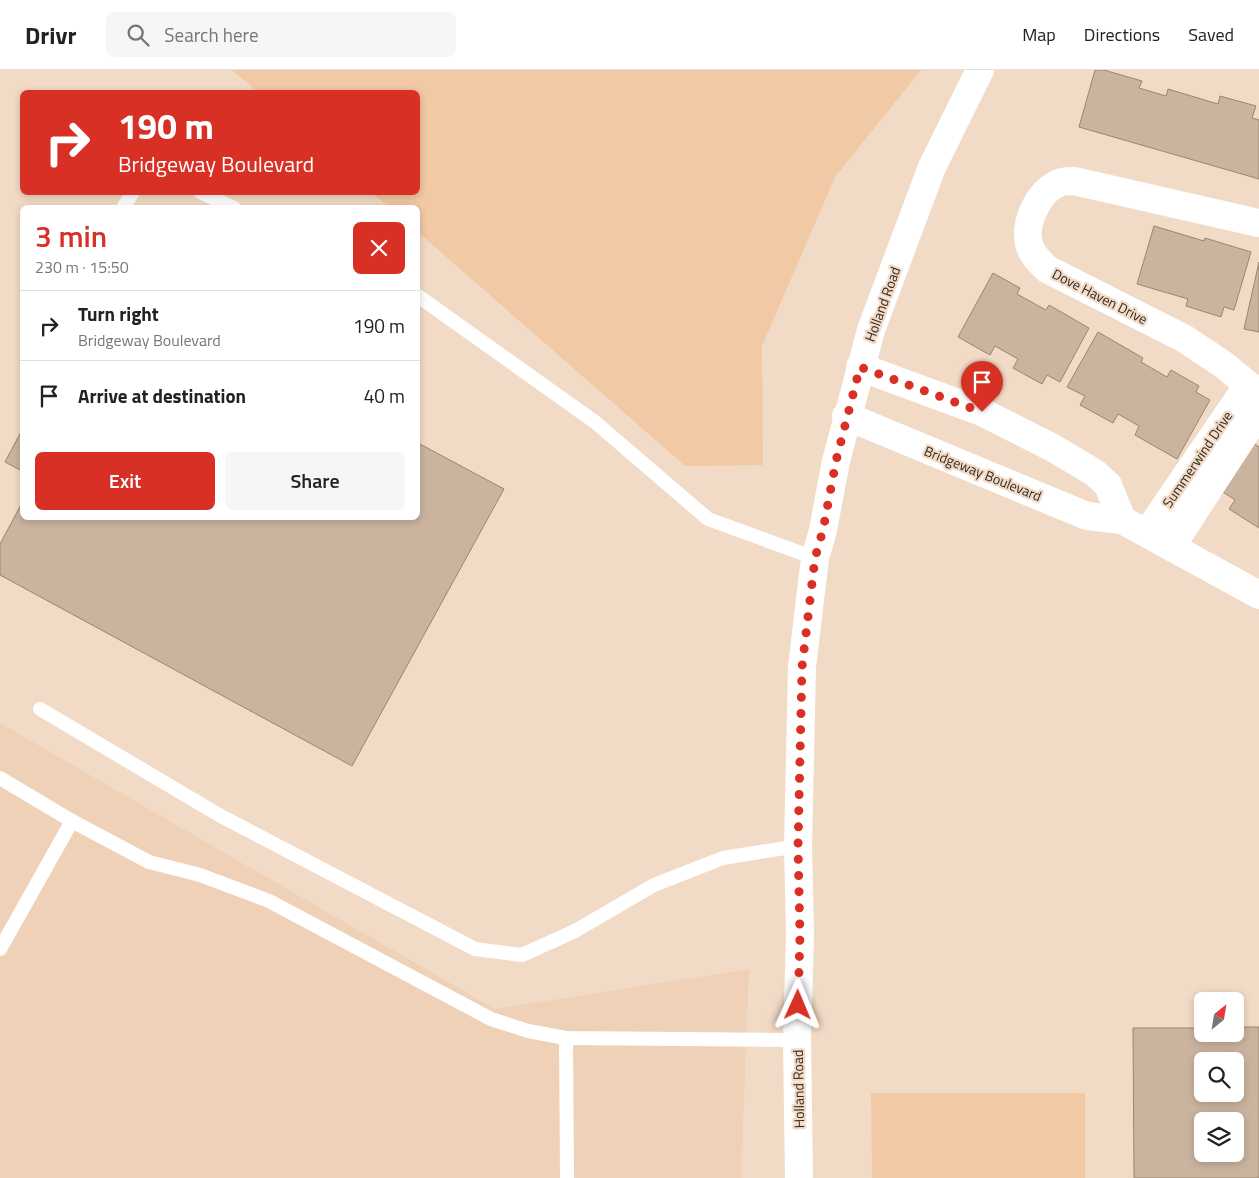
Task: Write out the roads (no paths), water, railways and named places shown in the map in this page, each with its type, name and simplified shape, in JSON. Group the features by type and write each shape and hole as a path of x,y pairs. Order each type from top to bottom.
{"street":[{"name":"Holland Road","path":"799,1178 797,1040 800,935 798,846 802,667 815,558 846,416 871,330 932,167 980,70"},
{"name":"Dove Haven Drive","path":"1253,389 1185,339 1047,269 1032,254 1028,236 1031,218 1040,200 1053,186 1068,181 1259,223"},
{"path":"860,367 982,412 1053,448 1095,473 1108,485 1122,520"},
{"name":"Summerwind Drive","path":"1171,546 1208,465 1253,389"},
{"name":"Summerwind Drive","path":"1147,533 1259,412"},
{"name":"Bridgeway Boulevard","path":"846,416 1087,516 1122,520 1259,595"}],"lane":[{"path":"206,195 228,205"},
{"path":"420,297 595,422 708,519 815,558"},
{"path":"40,709 219,815 475,949 522,955 575,931 654,885 723,858 798,846"},
{"path":"0,778 72,821 149,862 200,875 269,901 491,1019 528,1031 566,1038 797,1040"},
{"path":"0,948 72,821"},
{"path":"566,1038 567,1178"}]}
